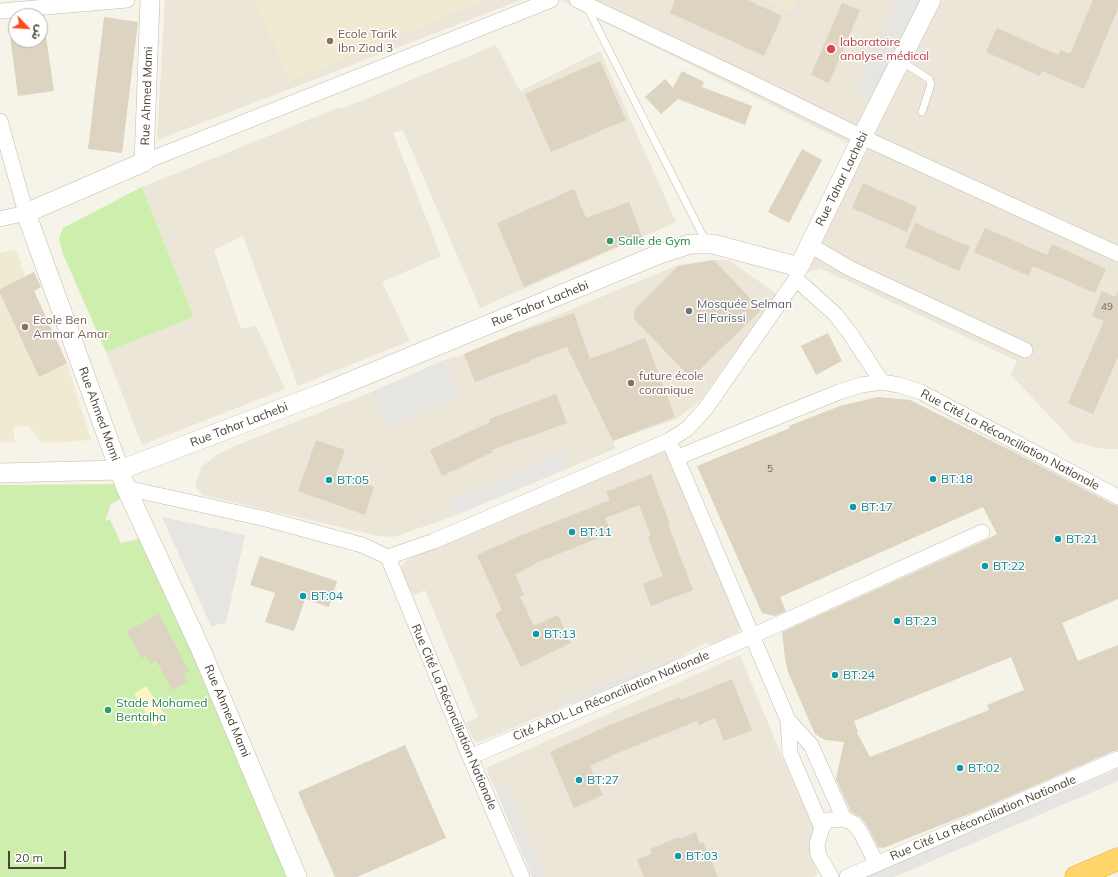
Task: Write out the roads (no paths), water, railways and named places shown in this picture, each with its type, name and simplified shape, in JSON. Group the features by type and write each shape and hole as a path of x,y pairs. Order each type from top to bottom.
{"highway":[{"path":"1076,877 1118,859"}],"street":[{"path":"0,11 41,4 127,0"},
{"name":"Rue Ahmed Mami","path":"150,0 144,162 26,213 126,488 201,650 297,877"},
{"path":"144,162 551,0"},
{"name":"Rue Tahar Lachebi","path":"0,473 120,470 325,392 657,255 690,244 713,244 797,273 862,137 931,0"},
{"path":"581,2 862,137 1118,254"},
{"path":"0,121 26,213 0,219"},
{"path":"810,245 849,268 1025,350"},
{"path":"126,488 266,519 362,545 388,557 434,541 668,440 687,429 706,408 797,273 836,315 882,382"},
{"name":"Rue Cité La Réconciliation Nationale","path":"676,458 839,392 861,385 882,382 899,385 921,392 1118,497"},
{"path":"668,440 788,720 811,745 844,819"},
{"name":"Cité AADL La Réconciliation Nationale","path":"470,756 752,636 982,532"},
{"name":"Rue Cité La Réconciliation Nationale","path":"388,557 470,756 522,877"},
{"path":"788,720 790,754 822,828"},
{"name":"Rue Cité La Réconciliation Nationale","path":"847,877 1118,759"},
{"path":"831,877 818,854 817,844 822,828 828,820 844,819 853,823 860,831 877,864"}],"lane":[{"path":"581,2 707,244"},
{"path":"901,61 929,79 932,84 922,112"}],"place":[{"name":"Ecole Tarik Ibn Ziad 3","path":"330,41"},
{"name":"laboratoire analyse médical","path":"831,49"},
{"name":"Salle de Gym","path":"610,241"},
{"name":"Mosquée Selman El Farissi","path":"689,311"},
{"name":"Ecole Ben Ammar Amar","path":"25,327"},
{"name":"future école coranique","path":"631,383"},
{"name":"BT:18","path":"933,479"},
{"name":"BT:05","path":"329,480"},
{"name":"BT:17","path":"853,507"},
{"name":"BT:11","path":"572,532"},
{"name":"BT:21","path":"1058,539"},
{"name":"BT:22","path":"985,566"},
{"name":"BT:04","path":"303,596"},
{"name":"BT:23","path":"897,621"},
{"name":"BT:13","path":"536,634"},
{"name":"BT:24","path":"835,675"},
{"name":"Stade Mohamed Bentalha","path":"108,710"},
{"name":"BT:02","path":"960,768"},
{"name":"BT:27","path":"579,780"},
{"name":"BT:03","path":"678,856"}]}
